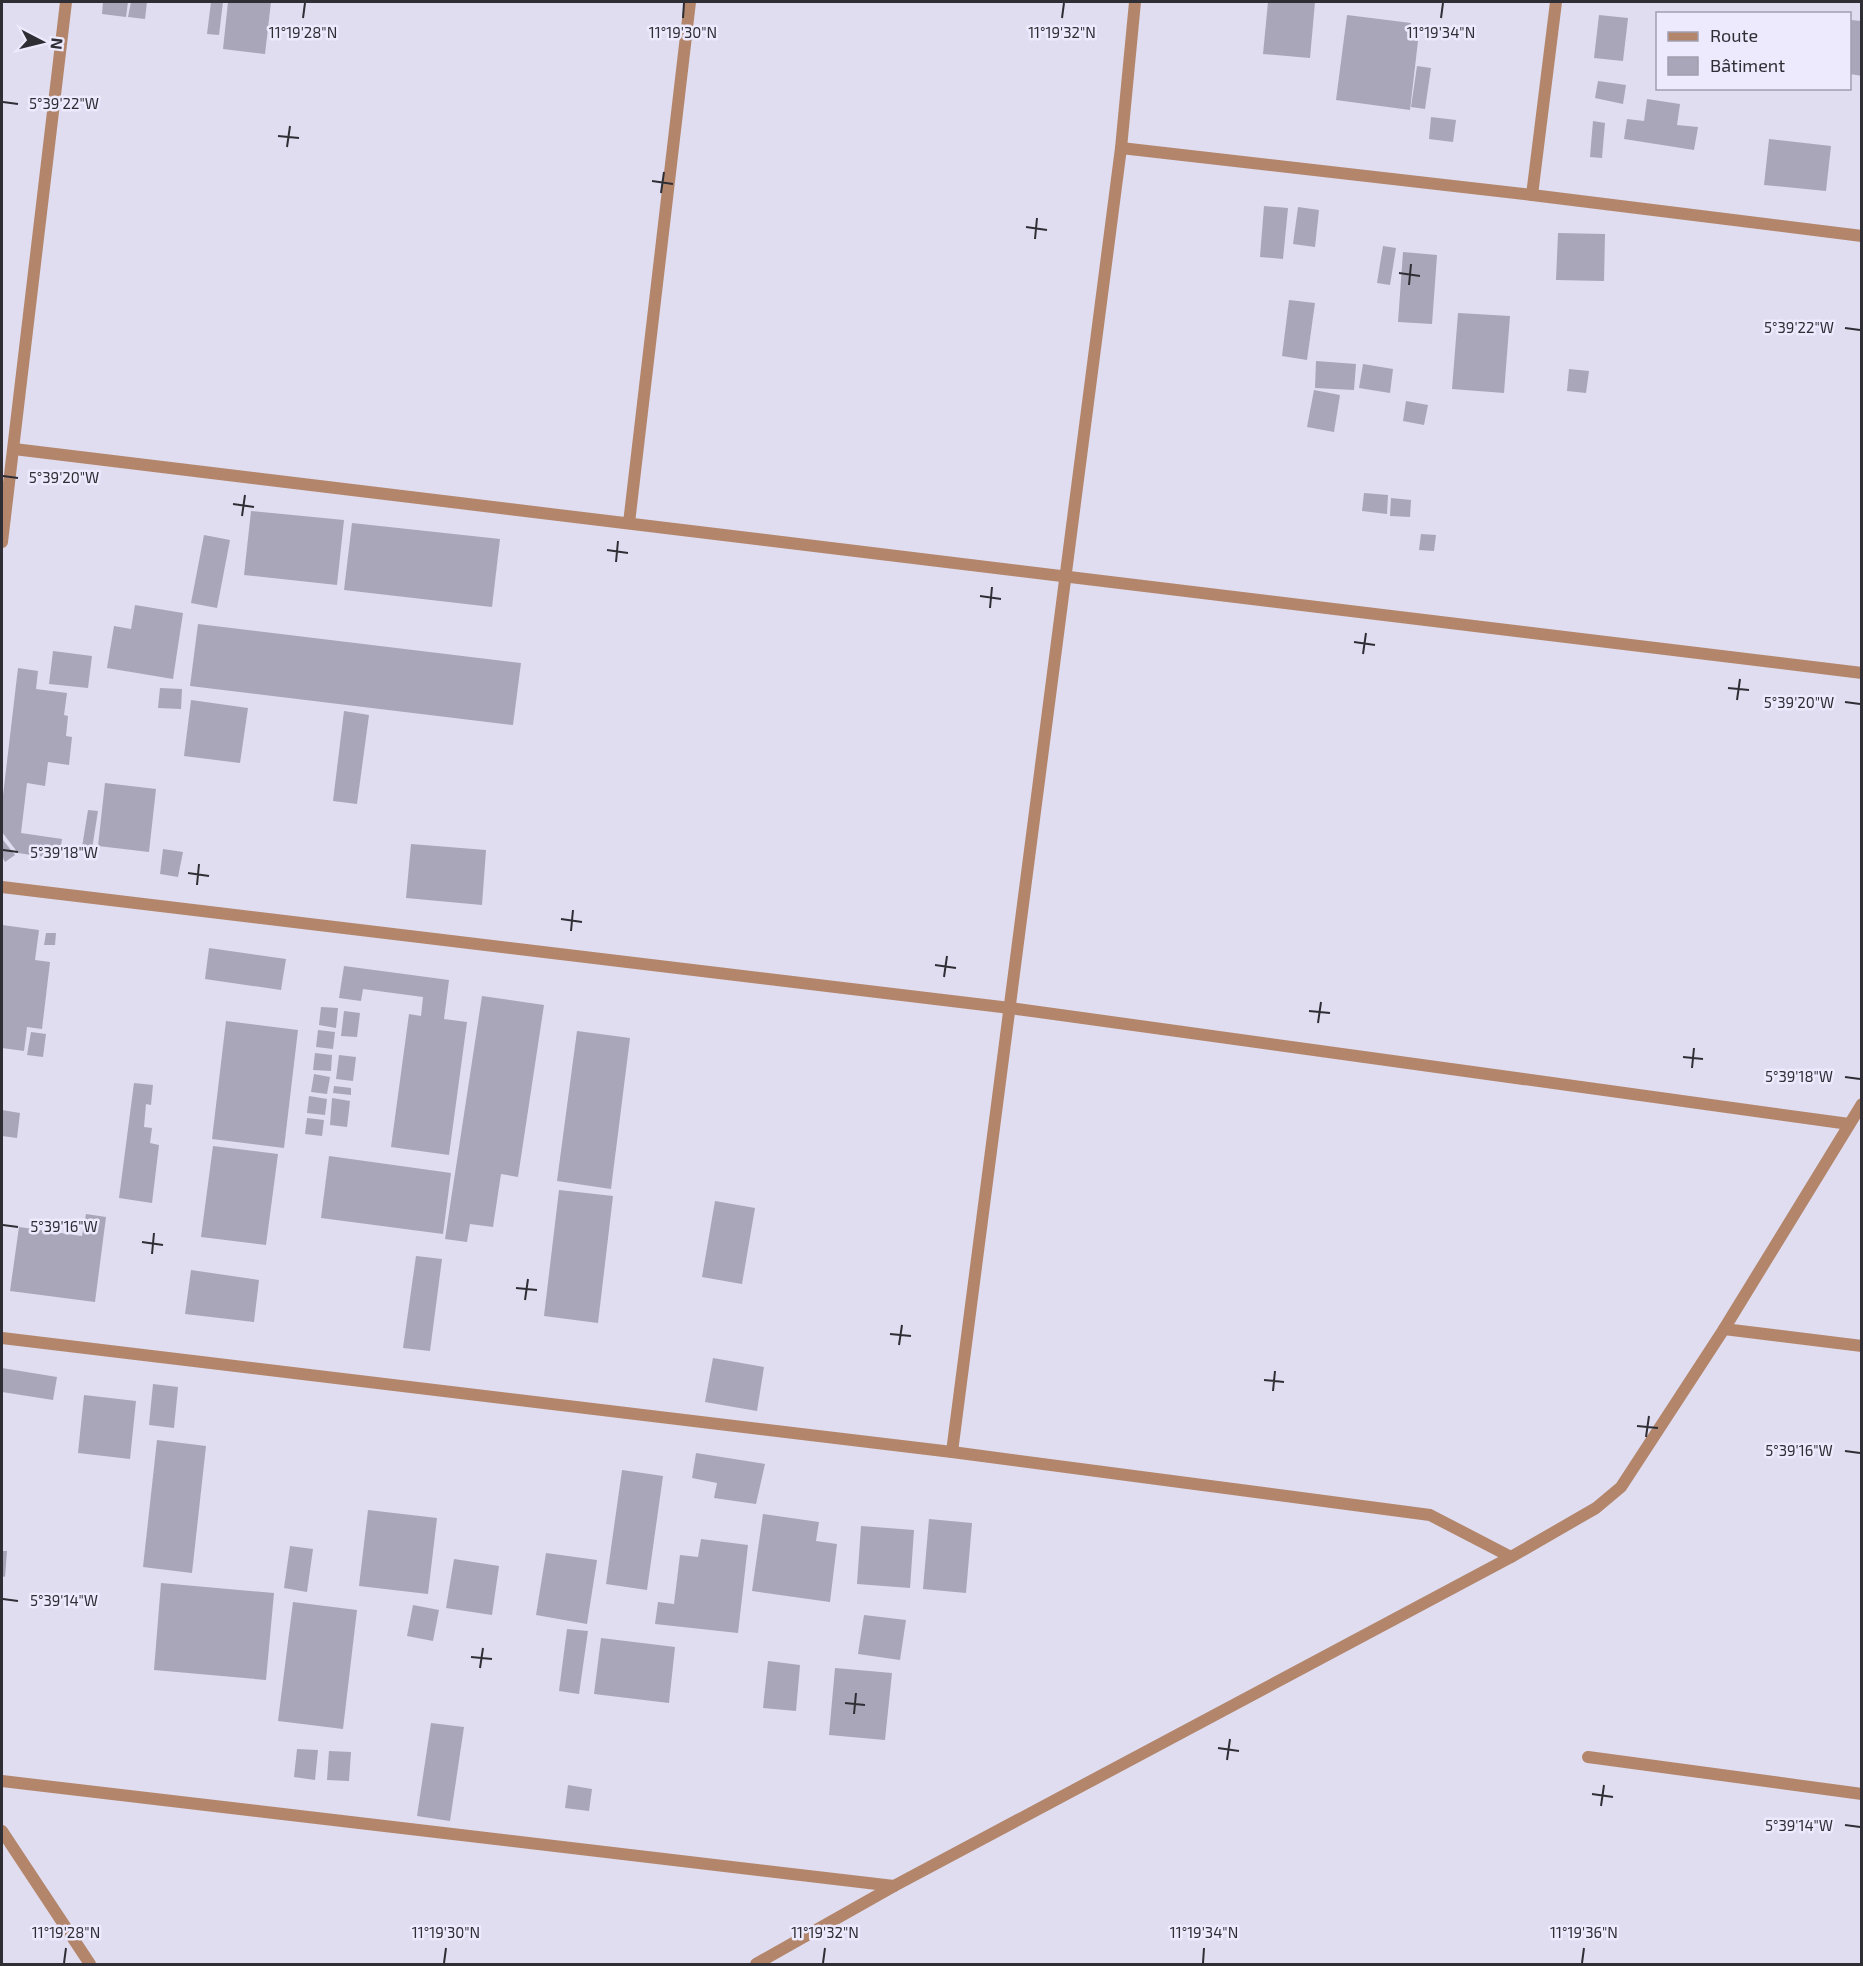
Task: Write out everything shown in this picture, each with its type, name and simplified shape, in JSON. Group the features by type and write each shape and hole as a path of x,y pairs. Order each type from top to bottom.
{"street":[{"path":"2,542 66,2"},
{"path":"630,523 690,2"},
{"path":"952,1452 1121,148 1136,2"},
{"path":"1532,195 1556,2"},
{"path":"1121,148 1862,236"},
{"path":"14,449 1862,673"},
{"path":"2,887 1010,1008 1849,1124"},
{"path":"756,1965 894,1886 1510,1557 1596,1508 1622,1487 1724,1329 1862,1104"},
{"path":"1724,1329 1862,1346"},
{"path":"2,1338 952,1452 1430,1515 1510,1557"},
{"path":"1588,1757 1862,1794"},
{"path":"2,1781 894,1886"},
{"path":"2,1831 90,1965"}],"building":[{"path":"103,2 128,2 126,17 102,14"},
{"path":"131,2 147,2 145,19 128,17"},
{"path":"211,2 223,2 219,35 207,34"},
{"path":"228,2 271,2 265,54 223,49"},
{"path":"1268,2 1315,2 1310,58 1263,54"},
{"path":"1347,15 1411,23 1409,40 1418,41 1410,110 1336,100"},
{"path":"1599,15 1628,18 1623,61 1594,58"},
{"path":"1851,20 1862,21 1862,76 1851,74"},
{"path":"1417,66 1431,68 1425,109 1411,107"},
{"path":"1598,81 1626,85 1623,104 1595,98"},
{"path":"1647,99 1680,104 1677,125 1698,127 1694,150 1624,139 1627,119 1644,121"},
{"path":"1431,117 1456,120 1453,142 1429,139"},
{"path":"1593,121 1605,123 1602,158 1590,157"},
{"path":"1769,139 1831,146 1826,191 1764,185"},
{"path":"1264,206 1288,208 1283,259 1260,257"},
{"path":"1298,207 1319,210 1315,247 1293,244"},
{"path":"1558,233 1605,234 1604,281 1556,280"},
{"path":"1383,246 1396,248 1390,285 1377,283"},
{"path":"1403,252 1437,255 1432,324 1398,322"},
{"path":"1289,300 1315,303 1307,360 1282,356"},
{"path":"1458,313 1510,316 1504,393 1452,389"},
{"path":"1316,361 1356,364 1354,390 1315,388"},
{"path":"1363,364 1393,369 1390,393 1359,388"},
{"path":"1569,369 1589,371 1586,393 1567,391"},
{"path":"1314,390 1340,395 1334,432 1307,427"},
{"path":"1406,401 1428,405 1424,425 1403,421"},
{"path":"1364,493 1388,495 1387,514 1362,511"},
{"path":"1391,498 1411,500 1410,517 1390,516"},
{"path":"251,511 344,520 337,585 244,575"},
{"path":"352,523 500,539 492,607 344,590"},
{"path":"1421,534 1436,535 1434,551 1419,550"},
{"path":"204,535 230,540 217,608 191,603"},
{"path":"135,605 183,613 173,679 107,668 114,626 131,629"},
{"path":"198,624 521,663 513,725 190,686"},
{"path":"53,651 92,656 88,688 49,684"},
{"path":"18,668 38,671 36,689 67,693 64,715 68,716 66,736 72,737 69,765 48,762 45,786 27,783 21,833 62,839 59,859 18,853 2,832 2,804"},
{"path":"160,688 182,689 181,709 158,708"},
{"path":"191,700 248,708 240,763 184,756"},
{"path":"344,711 369,715 357,804 333,801"},
{"path":"105,783 156,789 149,852 98,846"},
{"path":"88,810 98,811 92,849 82,847"},
{"path":"3,840 15,855 5,862 2,856"},
{"path":"411,844 486,850 482,905 406,898"},
{"path":"163,849 183,852 178,877 160,874"},
{"path":"2,925 39,930 35,960 50,962 42,1029 27,1027 24,1051 2,1048"},
{"path":"46,933 56,933 55,945 44,945"},
{"path":"209,948 286,959 281,990 205,979"},
{"path":"344,966 449,980 444,1019 467,1022 449,1155 391,1147 409,1014 421,1016 423,997 363,989 361,1001 339,998"},
{"path":"482,996 544,1005 518,1177 501,1174 493,1227 470,1224 467,1242 445,1239"},
{"path":"321,1007 338,1008 336,1028 319,1025"},
{"path":"344,1011 360,1013 357,1037 341,1036"},
{"path":"226,1021 298,1030 284,1148 212,1139"},
{"path":"318,1030 335,1032 333,1049 316,1047"},
{"path":"577,1031 630,1038 611,1189 557,1181"},
{"path":"31,1032 46,1034 43,1057 27,1055"},
{"path":"315,1053 332,1055 331,1071 313,1070"},
{"path":"339,1055 356,1057 353,1081 336,1079"},
{"path":"314,1074 330,1077 327,1094 311,1092"},
{"path":"134,1083 153,1085 151,1105 146,1104 144,1127 152,1128 150,1143 159,1145 152,1203 119,1198"},
{"path":"334,1086 351,1088 351,1095 333,1093"},
{"path":"309,1096 327,1099 325,1115 307,1113"},
{"path":"332,1098 350,1101 347,1127 330,1125"},
{"path":"2,1110 20,1113 17,1138 2,1136"},
{"path":"307,1118 324,1120 322,1136 305,1134"},
{"path":"213,1146 278,1154 266,1245 201,1237"},
{"path":"329,1156 451,1173 443,1234 321,1218"},
{"path":"559,1190 613,1196 598,1323 544,1316"},
{"path":"715,1201 755,1208 742,1284 702,1277"},
{"path":"86,1214 106,1217 95,1302 10,1291 19,1227 82,1236"},
{"path":"416,1256 442,1259 430,1351 403,1348"},
{"path":"191,1270 259,1280 254,1322 185,1314"},
{"path":"713,1358 764,1367 757,1411 705,1402"},
{"path":"2,1368 57,1377 53,1400 2,1392"},
{"path":"153,1384 178,1387 174,1428 149,1425"},
{"path":"84,1395 136,1401 130,1459 78,1453"},
{"path":"157,1440 206,1446 192,1573 143,1567"},
{"path":"696,1453 765,1464 756,1504 714,1498 717,1483 692,1478"},
{"path":"622,1470 663,1476 647,1590 606,1584"},
{"path":"368,1510 437,1518 428,1594 359,1586"},
{"path":"763,1514 819,1522 816,1541 837,1544 830,1602 752,1591"},
{"path":"929,1519 972,1523 966,1593 923,1589"},
{"path":"861,1526 914,1530 910,1588 857,1584"},
{"path":"701,1539 748,1545 738,1633 655,1624 658,1602 674,1604 680,1555 698,1557"},
{"path":"290,1546 313,1549 307,1592 284,1588"},
{"path":"2,1551 7,1551 5,1577 2,1576"},
{"path":"546,1553 597,1560 587,1624 536,1615"},
{"path":"454,1559 499,1566 492,1615 446,1608"},
{"path":"161,1583 274,1593 266,1680 154,1670"},
{"path":"293,1602 357,1610 343,1729 278,1721"},
{"path":"413,1605 439,1610 433,1641 407,1636"},
{"path":"864,1615 906,1620 900,1660 858,1654"},
{"path":"567,1629 588,1631 579,1694 559,1691"},
{"path":"601,1638 675,1647 669,1703 594,1694"},
{"path":"768,1661 800,1665 796,1711 763,1708"},
{"path":"835,1668 892,1673 885,1740 829,1735"},
{"path":"431,1723 464,1727 450,1821 417,1816"},
{"path":"297,1749 318,1750 315,1780 294,1777"},
{"path":"329,1751 351,1752 349,1781 327,1780"},
{"path":"568,1785 592,1789 589,1811 565,1808"}]}
